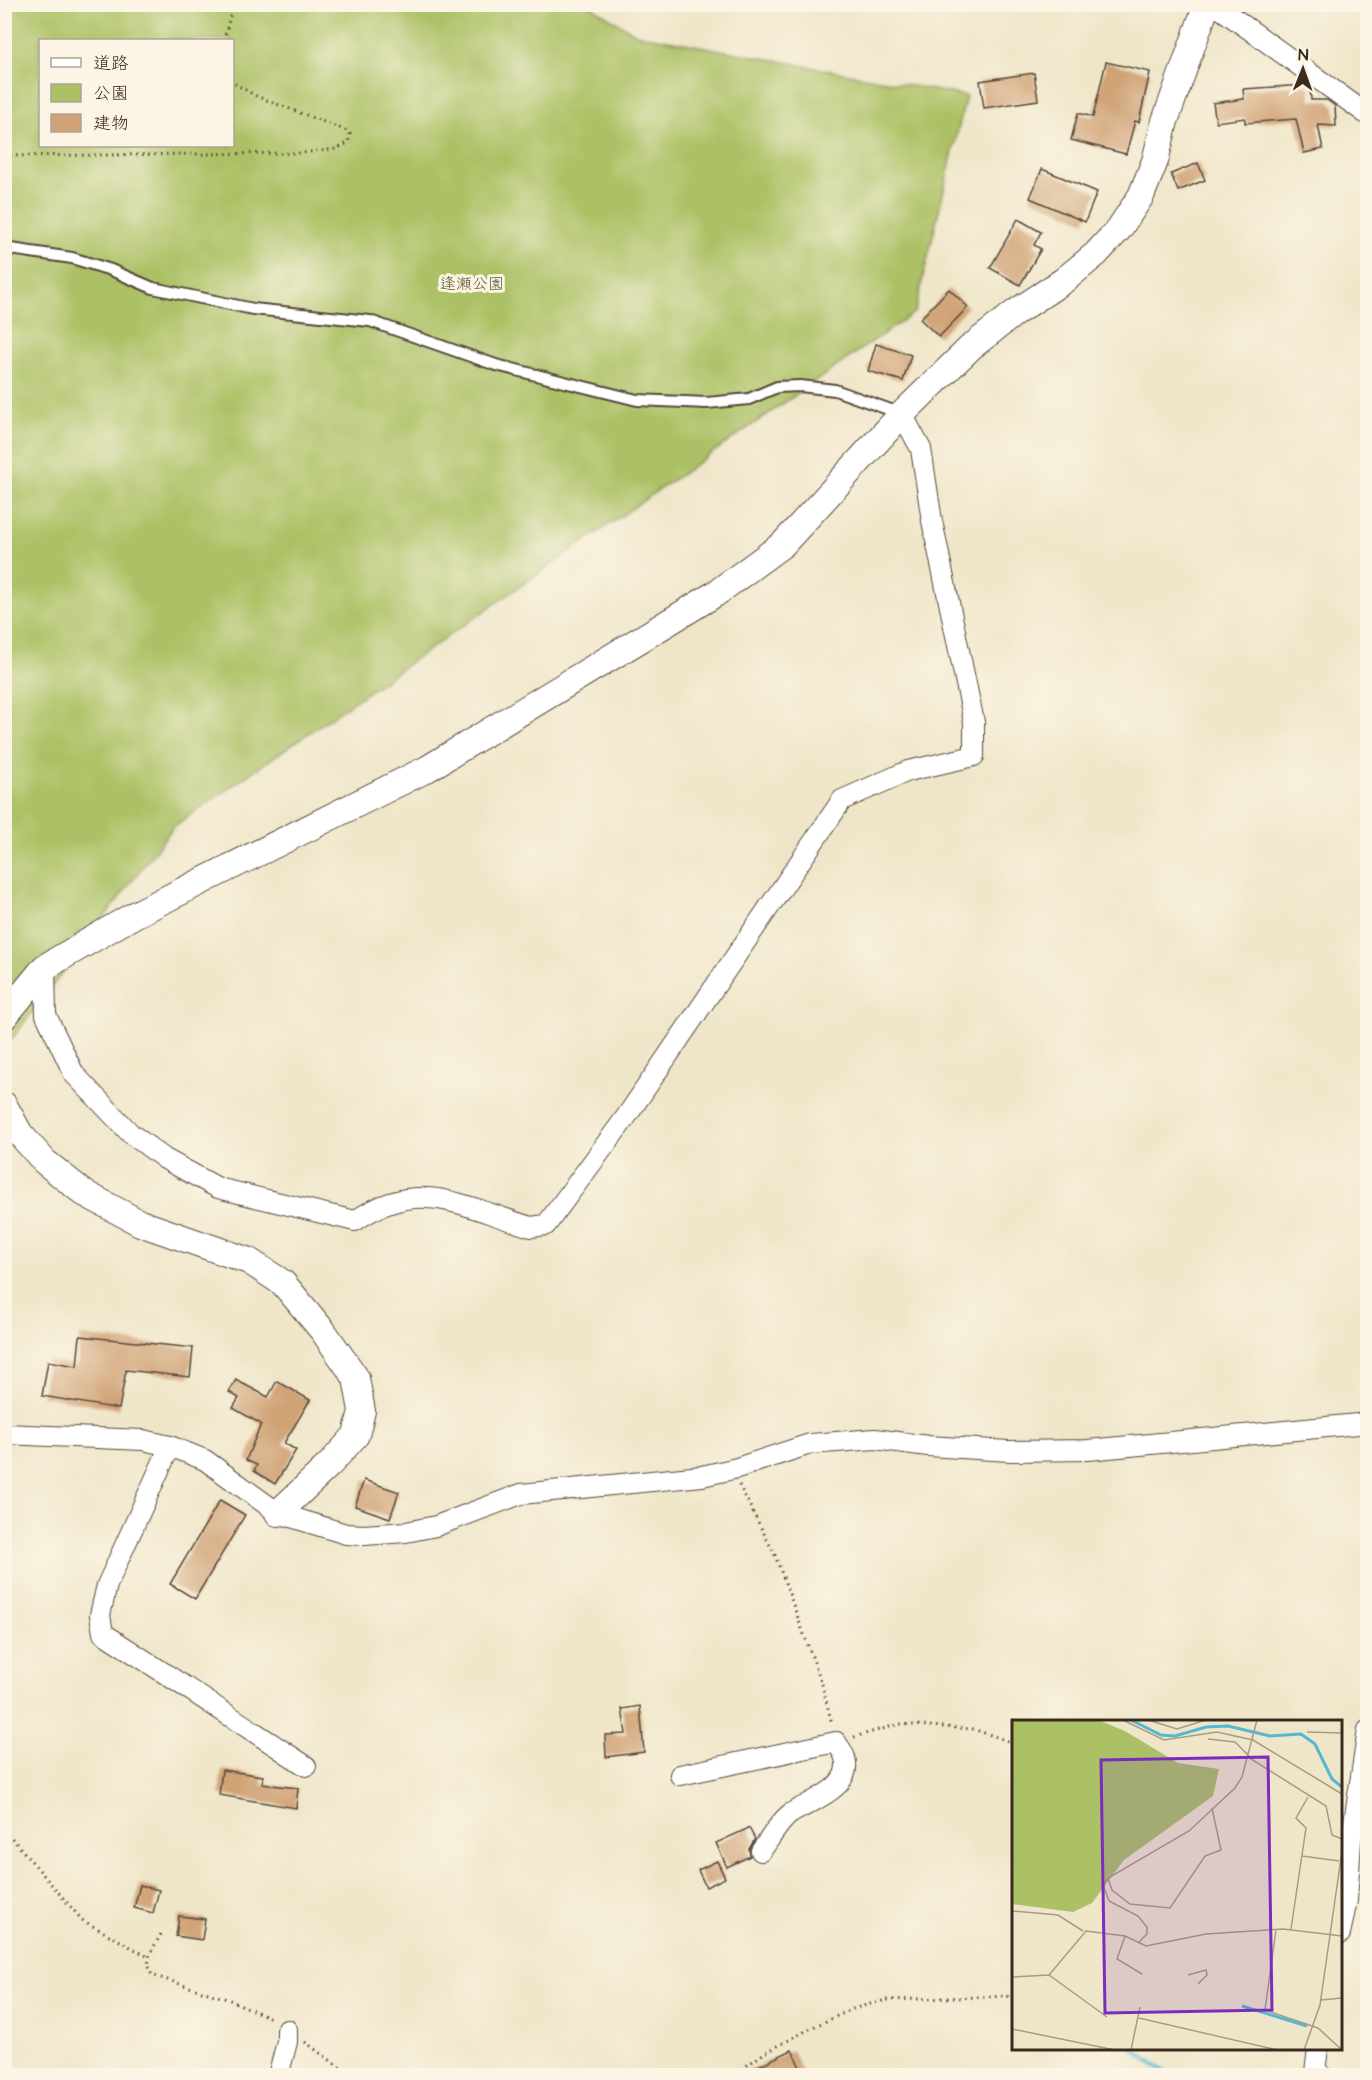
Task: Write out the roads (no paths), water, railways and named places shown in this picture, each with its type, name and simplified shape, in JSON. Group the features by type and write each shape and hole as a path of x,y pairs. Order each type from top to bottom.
{"street":[{"path":"4,1017 45,967 134,915 427,769 715,594 783,544 902,414 971,346 1016,312 1064,281 1096,254 1119,229 1141,196 1155,161 1165,122 1207,4"},
{"path":"1214,4 1368,115"},
{"path":"45,967 46,1015 74,1074 130,1133 165,1159 218,1188 355,1221 375,1207 415,1196 440,1198 531,1227 546,1225 626,1117 842,800 908,771 974,756 974,722 932,521 921,449 902,414"},
{"path":"4,1105 21,1134 45,1162 84,1193 140,1223 249,1261 283,1283 323,1331 356,1378 362,1411 356,1435 330,1464 278,1513"},
{"path":"4,1434 120,1439 170,1446 205,1460 278,1513 346,1534 406,1532 436,1526 521,1494 702,1476 737,1468 810,1444 844,1440 875,1439 928,1446 1043,1452 1111,1448 1368,1423"},
{"path":"170,1446 107,1585 100,1615 103,1633 306,1766"},
{"path":"1342,1928 1347,1900 1351,1842 1368,1730"},
{"path":"680,1775 836,1742 846,1759 844,1772 838,1784 818,1799 788,1815 761,1851"},
{"path":"278,2076 287,2042 287,2030"},
{"path":"1318,2050 1315,2072 1323,2076"}],"lane":[{"path":"4,248 72,258 111,270 153,288 253,309 370,321 496,365 637,400 707,403 749,399 777,387 800,386 835,390 902,414"}],"waterway":[{"path":"1135,2050 1170,2076"}],"park label":[{"name":"逢瀬公園","path":"472,283"}]}
